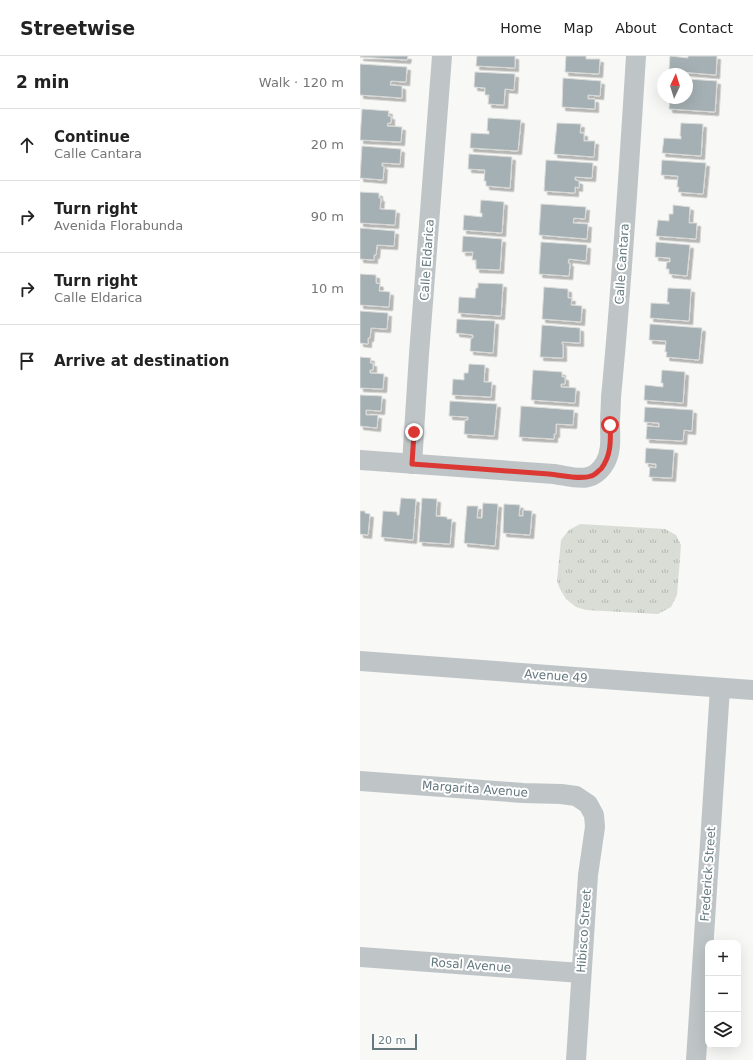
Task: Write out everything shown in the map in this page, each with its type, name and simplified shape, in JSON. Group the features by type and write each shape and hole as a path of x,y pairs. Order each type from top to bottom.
{"street":[{"name":"Calle Eldarica","path":"412,464 442,56"},
{"name":"Calle Cantara","path":"412,464 554,474 581,478 592,476 600,470 606,462 610,440 610,411 636,56"},
{"path":"360,460 412,464"},
{"name":"Avenue 49","path":"360,661 753,690"},
{"name":"Frederick Street","path":"696,1060 720,688"},
{"name":"Margarita Avenue","path":"360,781 523,793 561,794 576,796 588,804"},
{"name":"Hibisco Street","path":"576,1060 588,875 595,827 594,815 588,804"},
{"name":"Rosal Avenue","path":"360,957 581,974"}],"green space":[{"path":"580,524 665,529 676,535 681,545 677,595 671,607 658,614 586,610 576,607 566,599 557,581 561,540 569,530"}],"building":[{"path":"360,56 408,56 407,60"},
{"path":"477,56 515,56 515,68 476,66"},
{"path":"566,56 586,56 586,59 600,59 599,74 565,72"},
{"path":"670,56 688,58 688,56 717,56 716,75 693,73 693,68 669,68"},
{"path":"360,64 407,67 406,82 391,81 390,85 402,86 402,98 360,95"},
{"path":"475,72 515,74 514,90 505,89 504,105 488,104 489,95 485,95 485,88 474,87"},
{"path":"563,78 601,81 600,96 588,95 588,99 595,99 595,109 562,107"},
{"path":"693,79 717,81 715,112 669,109 669,104 693,104"},
{"path":"362,109 389,111 388,116 391,116 391,123 388,123 387,126 402,127 401,142 360,140"},
{"path":"488,118 521,120 518,151 470,148 471,133 489,134 489,131 487,131"},
{"path":"557,123 581,124 580,133 584,133 584,141 595,141 594,157 554,154"},
{"path":"681,123 703,124 701,156 662,153 664,138 681,139"},
{"path":"362,146 401,149 400,164 382,163 382,166 384,166 383,180 360,178"},
{"path":"469,154 512,157 510,188 486,186 486,181 484,181 485,170 468,169"},
{"path":"546,160 593,163 592,178 575,177 575,180 579,181 579,188 575,187 575,193 544,191"},
{"path":"662,160 706,163 703,194 678,192 678,176 661,175"},
{"path":"360,192 379,193 379,198 381,198 380,209 396,210 395,225 360,223"},
{"path":"481,200 504,202 502,233 463,230 464,215 482,217 482,213 480,213"},
{"path":"541,204 586,207 585,219 574,218 573,223 588,224 587,239 539,235"},
{"path":"673,205 690,207 689,223 697,223 696,239 656,236 658,220 669,221 669,214 673,214"},
{"path":"360,228 395,231 394,246 377,245 374,260 360,259"},
{"path":"463,236 502,239 500,270 476,269 476,260 472,260 473,252 462,252"},
{"path":"541,242 587,245 586,261 569,259 569,276 539,274"},
{"path":"656,242 690,245 687,276 669,274 669,269 666,269 667,262 670,262 670,258 655,257"},
{"path":"360,274 376,275 376,283 380,284 379,291 390,292 389,307 360,305"},
{"path":"478,283 503,284 501,316 458,313 459,297 475,298"},
{"path":"544,287 568,289 568,298 572,298 571,305 582,306 581,322 542,319"},
{"path":"668,288 691,289 689,321 650,318 651,303 669,304 669,302 667,302"},
{"path":"360,311 388,313 387,329 371,328 368,344 360,343"},
{"path":"457,319 495,321 493,353 470,351 471,338 473,338 473,335 456,333"},
{"path":"650,324 702,328 699,360 666,357 666,341 649,340"},
{"path":"542,325 580,328 580,343 562,342 563,358 540,357"},
{"path":"360,357 371,358 370,363 373,363 373,370 370,370 370,373 384,374 383,389 360,388"},
{"path":"469,364 485,365 484,382 492,382 491,397 452,395 453,379 464,380 464,373 468,373"},
{"path":"533,370 562,372 562,377 565,377 565,384 561,384 561,387 576,388 575,403 531,400"},
{"path":"662,370 685,372 683,403 644,400 645,385 663,387 663,383 661,383"},
{"path":"360,395 382,396 381,411 366,410 366,415 378,415 377,428 360,426"},
{"path":"450,401 497,404 494,436 464,434 465,420 468,420 468,417 449,416"},
{"path":"521,406 574,410 573,425 556,424 556,434 554,434 554,439 519,437"},
{"path":"645,407 693,410 692,431 684,430 683,441 646,439 647,426 659,427 659,423 644,422"},
{"path":"646,448 674,450 672,478 649,477 650,467 656,468 656,464 645,463"},
{"path":"401,498 416,499 413,540 381,537 383,511 397,512 397,515 399,515"},
{"path":"422,498 437,499 436,516 452,519 450,544 419,542"},
{"path":"483,503 498,504 495,546 464,543 467,506 478,506 477,518 482,518"},
{"path":"504,504 520,505 519,516 523,516 523,510 532,511 530,535 503,533"},
{"path":"360,511 365,511 365,513 370,514 368,535 360,534"}],"route":[{"path":"414,432 412,464 554,474 581,478 592,476 600,470 606,462 609,452 610,425"}]}
